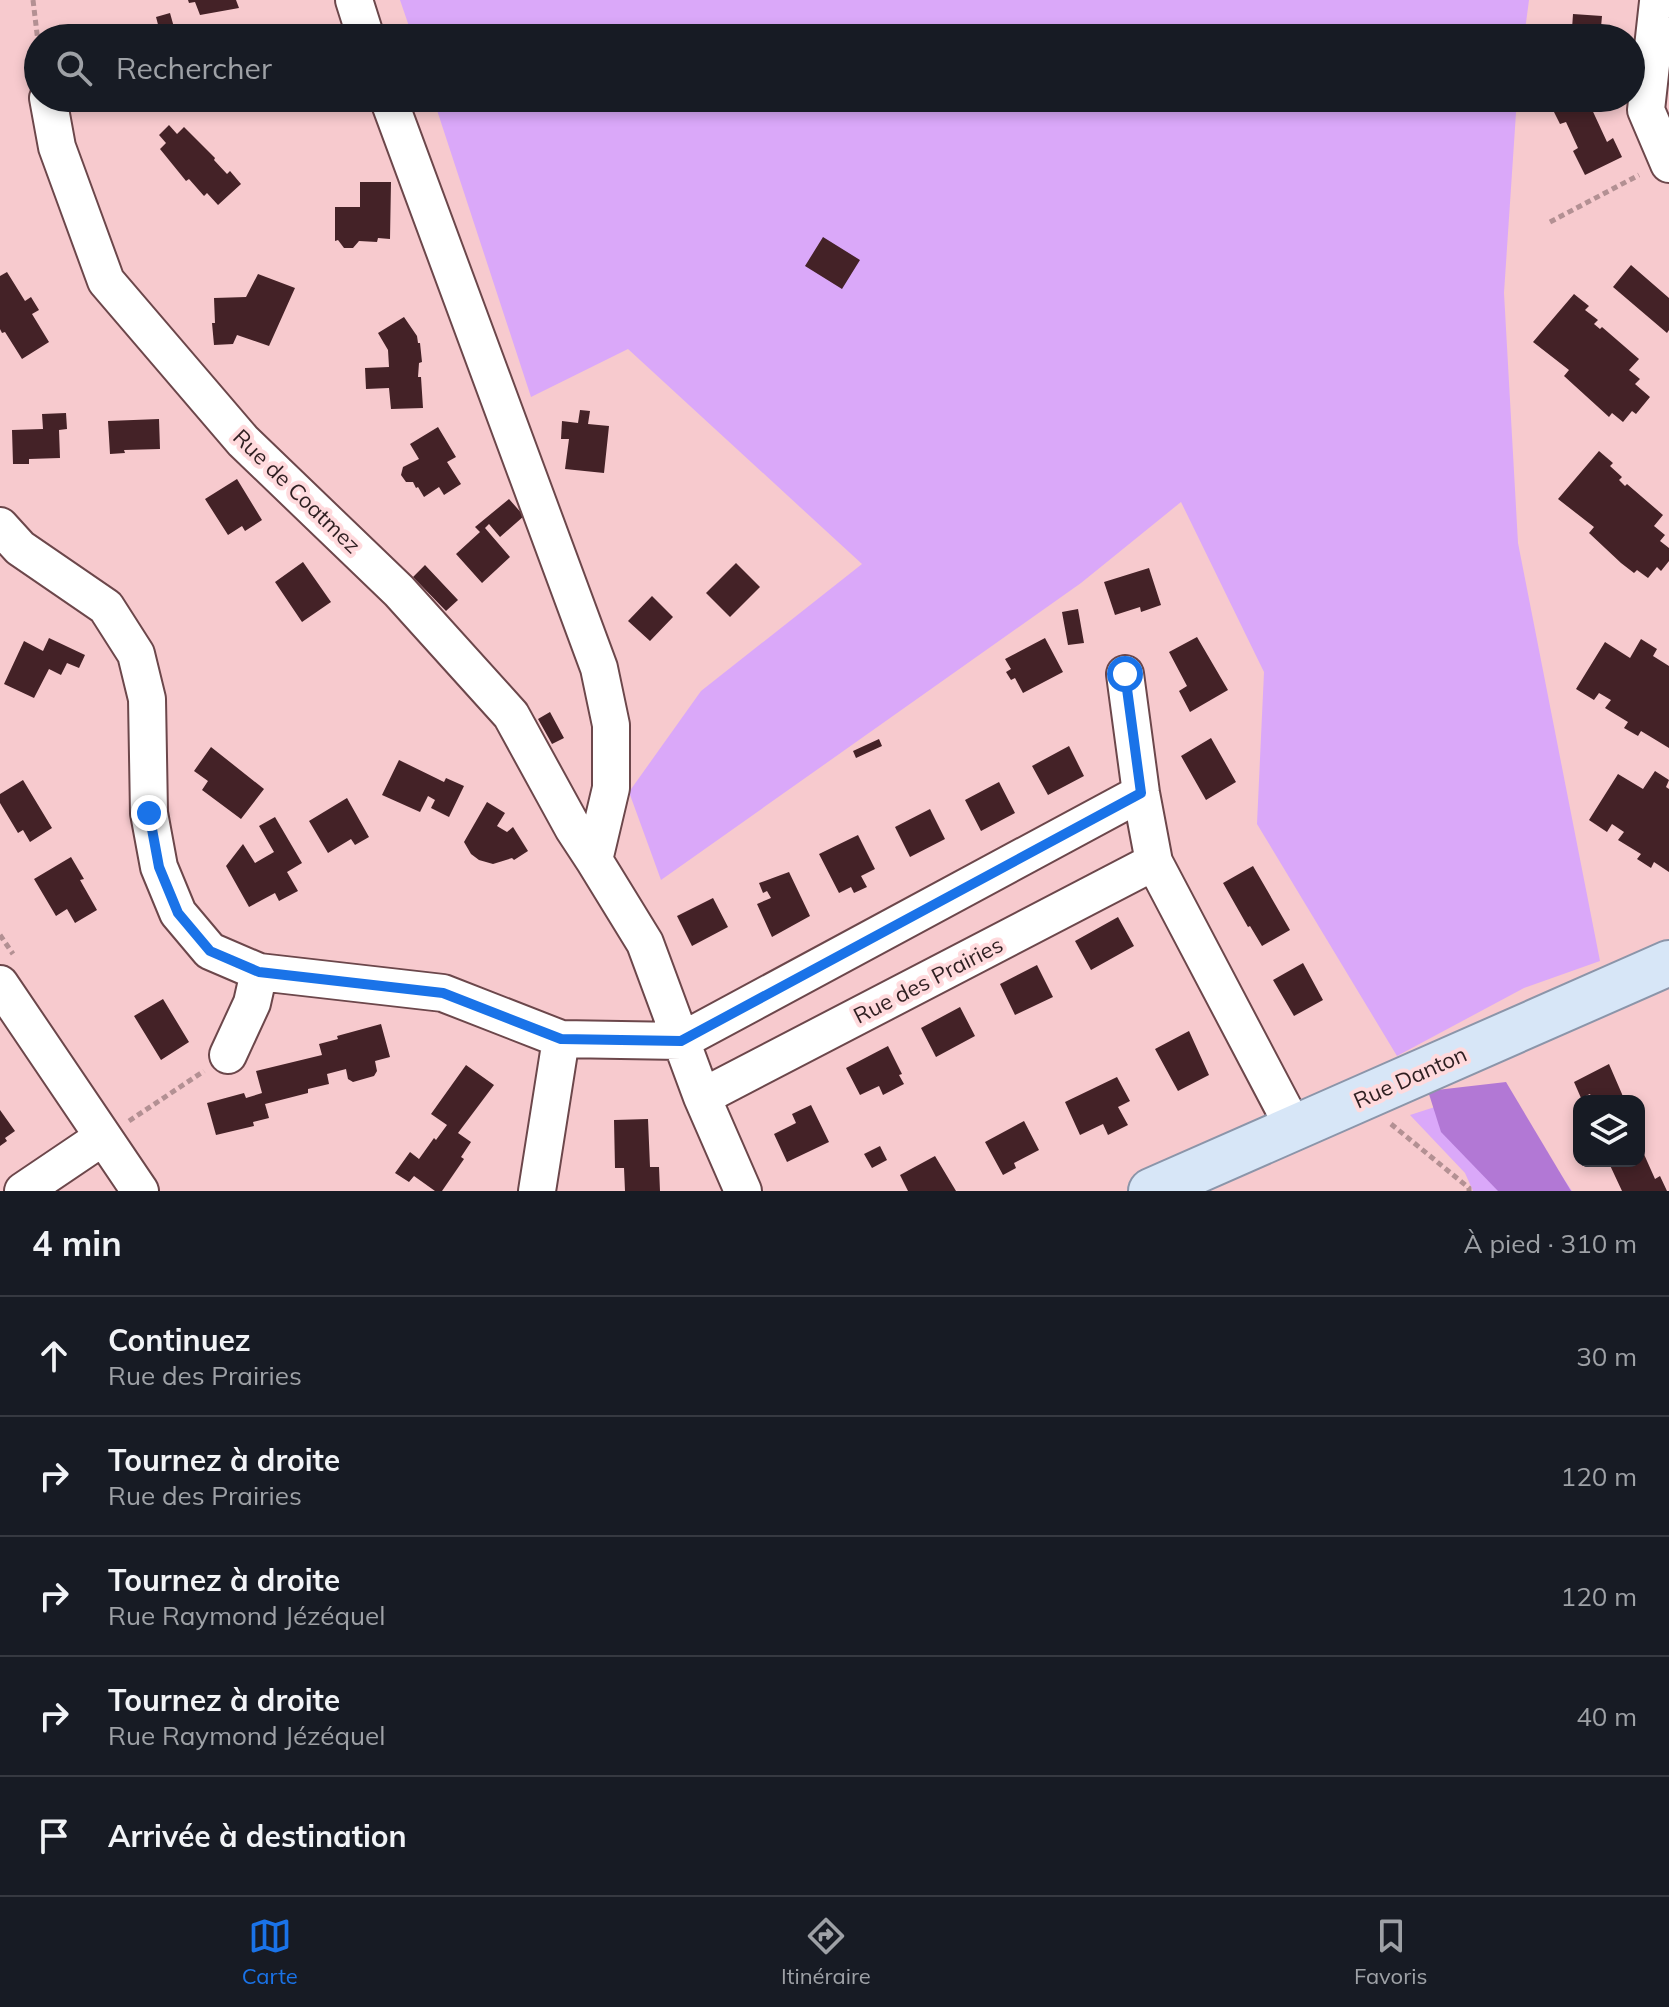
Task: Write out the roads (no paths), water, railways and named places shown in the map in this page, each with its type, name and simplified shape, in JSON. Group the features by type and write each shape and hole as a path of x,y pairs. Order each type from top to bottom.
{"main road":[{"name":"Rue Danton","path":"1151,1191 1669,963"}],"street":[{"path":"354,0 362,24"},
{"path":"1665,0 1658,2 1646,110 1668,163"},
{"name":"Rue de Coatmez","path":"51,112 57,147 106,281 243,441 399,591 511,715 573,828 645,943 702,1097 743,1191"},
{"path":"393,112 599,668 611,725 611,788 594,860"},
{"path":"0,526 20,548 106,607 136,654 147,699 149,813 159,867 178,913 210,951 259,972 443,993 561,1039 681,1041 1141,793"},
{"path":"1125,674 1154,862 1294,1128"},
{"name":"Rue des Prairies","path":"702,1097 1154,862"},
{"path":"228,1055 252,1003 259,972"},
{"path":"0,984 113,1131 140,1191"},
{"path":"537,1191 561,1039"},
{"path":"23,1191 113,1131"}]}
